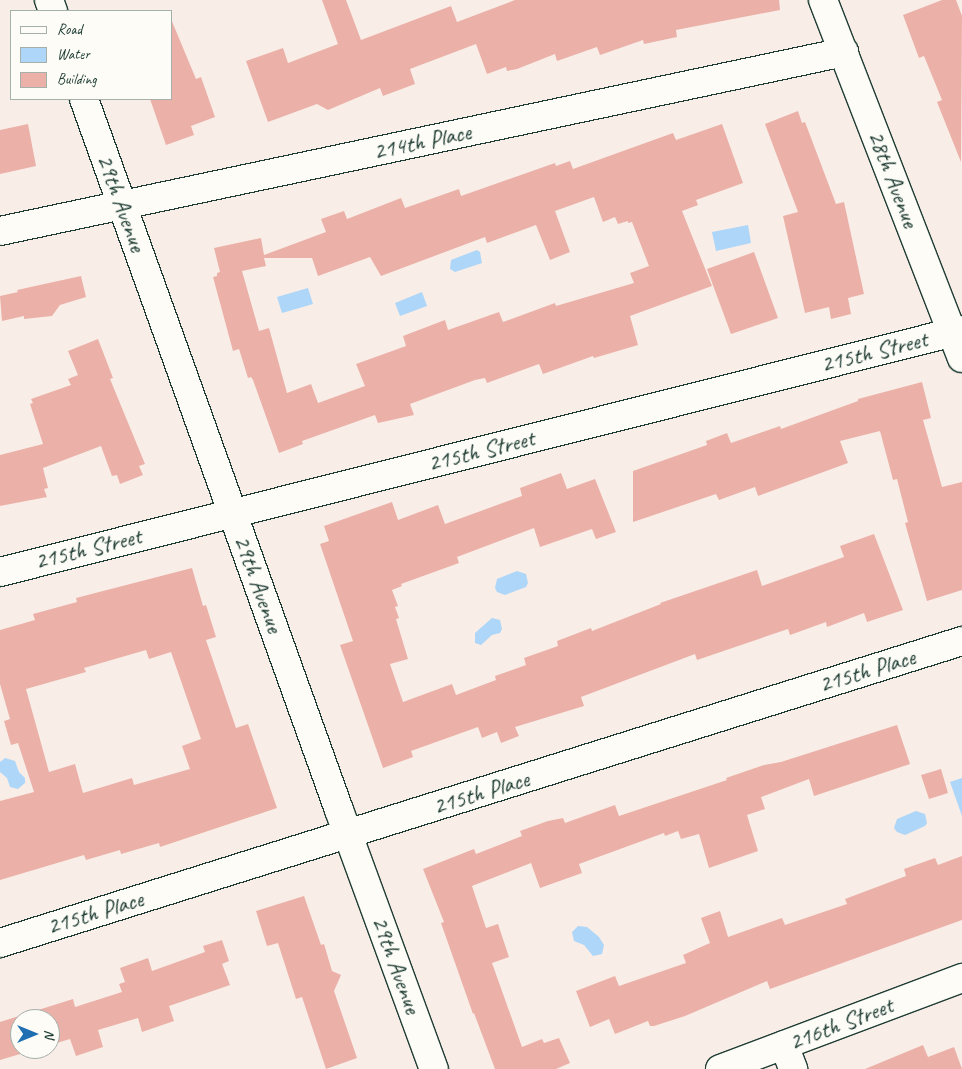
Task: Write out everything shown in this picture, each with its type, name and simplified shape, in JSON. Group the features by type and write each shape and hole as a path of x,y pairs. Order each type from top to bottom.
{"street":[{"name":"28th Avenue","path":"823,0 957,331 962,358"},
{"name":"214th Place","path":"0,231 844,52"},
{"name":"29th Avenue","path":"84,100 434,1069"},
{"name":"215th Street","path":"0,572 957,331"},
{"name":"215th Place","path":"0,943 962,641"},
{"name":"216th Street","path":"720,1069 788,1057 962,978"}],"water":[{"path":"748,225 751,243 716,251 712,232"},
{"path":"477,250 480,252 482,263 455,272 450,269 451,260"},
{"path":"308,288 313,304 282,313 277,297"},
{"path":"422,292 427,306 400,316 395,303"},
{"path":"517,571 526,574 528,583 526,587 505,595 497,592 495,588 497,579"},
{"path":"492,618 500,620 502,629 500,633 492,635 481,645 475,643 475,633"},
{"path":"5,758 15,761 19,772 25,778 25,783 18,789 10,787 7,778 0,772 0,762"},
{"path":"962,778 962,816 950,782"},
{"path":"916,811 925,814 927,823 925,826 905,835 897,832 894,828 897,819"},
{"path":"578,926 587,927 599,937 604,945 602,954 593,956 584,945 574,941 572,932"}],"building":[{"path":"322,0 346,0 361,40 451,6 457,22 515,0 779,0 780,10 676,30 677,37 644,44 643,40 600,55 597,47 557,61 555,54 517,69 507,71 506,67 487,74 476,44 410,69 415,84 383,96 380,88 328,110 317,104 268,122 246,61 283,48 288,63 338,44"},
{"path":"942,0 956,0 962,16 961,162 937,102 942,100 924,56 919,58 903,15"},
{"path":"172,21 196,79 201,77 215,117 191,126 194,135 166,145 150,100 172,100"},
{"path":"798,111 802,123 805,122 836,204 844,202 864,294 848,298 851,314 831,319 829,307 805,313 783,216 798,212 765,124"},
{"path":"28,124 36,166 0,174 0,130"},
{"path":"722,124 743,183 696,200 698,205 682,211 712,286 630,316 638,345 594,358 593,356 543,374 539,364 487,383 485,378 475,380 410,404 414,415 378,423 375,415 302,441 303,444 279,453 253,380 251,377 248,378 239,349 233,351 213,277 217,276 217,273 220,272 214,248 261,238 264,255 326,232 321,219 344,211 347,219 401,198 405,208 459,189 461,196 555,163 556,166 570,161 573,169 673,133 676,140","holes":["594,197 603,222 615,217 618,224 628,221 628,223 632,222 649,266 630,273 634,283 556,306 555,303 503,322 499,312 448,330 445,320 403,336 406,346 356,364 365,386 318,403 311,384 287,393 269,328 259,331 242,271 266,266 264,258 312,258 318,276 370,257 381,276 485,237 487,243 536,225 550,260 570,252 555,211"]},
{"path":"754,252 778,318 731,334 707,269"},
{"path":"81,276 86,297 60,305 52,316 24,319 24,316 2,321 0,296 18,292 17,290"},
{"path":"98,339 113,378 110,379 145,464 139,466 143,475 120,484 117,475 112,476 101,446 43,468 48,488 44,489 47,497 0,506 0,455 43,444 30,404 33,403 31,399 71,385 68,379 78,375 68,351"},
{"path":"922,382 931,418 923,420 942,487 962,482 962,590 927,601 905,523 908,522 897,479 893,480 880,431 840,441 848,463 758,496 755,487 719,500 716,494 633,522 633,471 707,445 706,441 727,433 731,443 780,426 781,429 858,401 858,399"},
{"path":"561,473 567,489 595,479 616,532 596,539 592,529 540,547 534,528 457,557 459,563 401,584 402,586 392,590 398,606 395,607 399,618 396,619 408,659 390,664 403,702 452,684 456,695 496,680 495,676 526,665 524,658 558,646 557,641 591,628 592,631 660,603 757,570 762,586 844,557 840,546 874,534 903,610 867,622 864,613 827,627 826,622 790,635 788,629 697,660 695,654 581,697 584,706 515,727 519,736 501,743 497,732 482,738 478,727 411,751 413,757 383,768 340,645 353,641 320,544 329,541 324,526 392,502 398,520 438,505 445,524 522,496 520,488"},
{"path":"192,568 203,606 206,605 216,637 206,640 236,728 248,724 277,808 160,847 159,843 121,854 120,850 86,860 84,855 0,880 0,801 34,792 18,743 11,745 4,721 10,719 0,684 0,630 35,620 33,614 77,602 76,598","holes":["146,650 149,659 171,652 201,739 182,746 190,769 134,785 132,778 83,793 75,764 49,772 26,689 86,672 84,668"]},
{"path":"897,725 910,764 814,796 809,779 761,797 765,809 747,815 758,851 709,868 699,834 681,839 678,831 665,836 664,833 579,864 582,873 540,888 531,863 472,886 486,928 498,924 509,957 492,963 522,1047 542,1039 544,1043 559,1038 570,1063 556,1069 495,1069 473,1014 441,923 444,922 423,869 474,849 476,854 522,836 520,831 548,821 563,818 565,823 615,805 619,816 727,780 726,778 764,765 781,762"},
{"path":"941,769 948,793 929,799 921,775"},
{"path":"962,856 962,920 770,989 767,981 685,1016 654,1026 650,1026 648,1021 615,1034 609,1019 590,1027 576,991 615,976 619,986 686,963 683,955 710,943 701,918 720,911 728,937 782,918 785,925 847,904 845,899 906,876 904,869 935,858 938,865"},
{"path":"304,896 321,945 324,944 332,971 341,975 334,991 357,1058 326,1069 302,997 296,999 278,943 267,946 256,911"},
{"path":"222,940 229,961 222,964 230,985 169,1006 174,1021 142,1032 138,1018 98,1030 103,1047 76,1056 70,1039 60,1042 60,1009 41,1009 73,999 75,1007 122,992 119,984 125,982 120,968 148,958 152,971 205,952 203,946"},
{"path":"10,1019 10,1057 0,1060 0,1022"},
{"path":"923,1045 928,1057 954,1047 962,1069 865,1069"}]}
